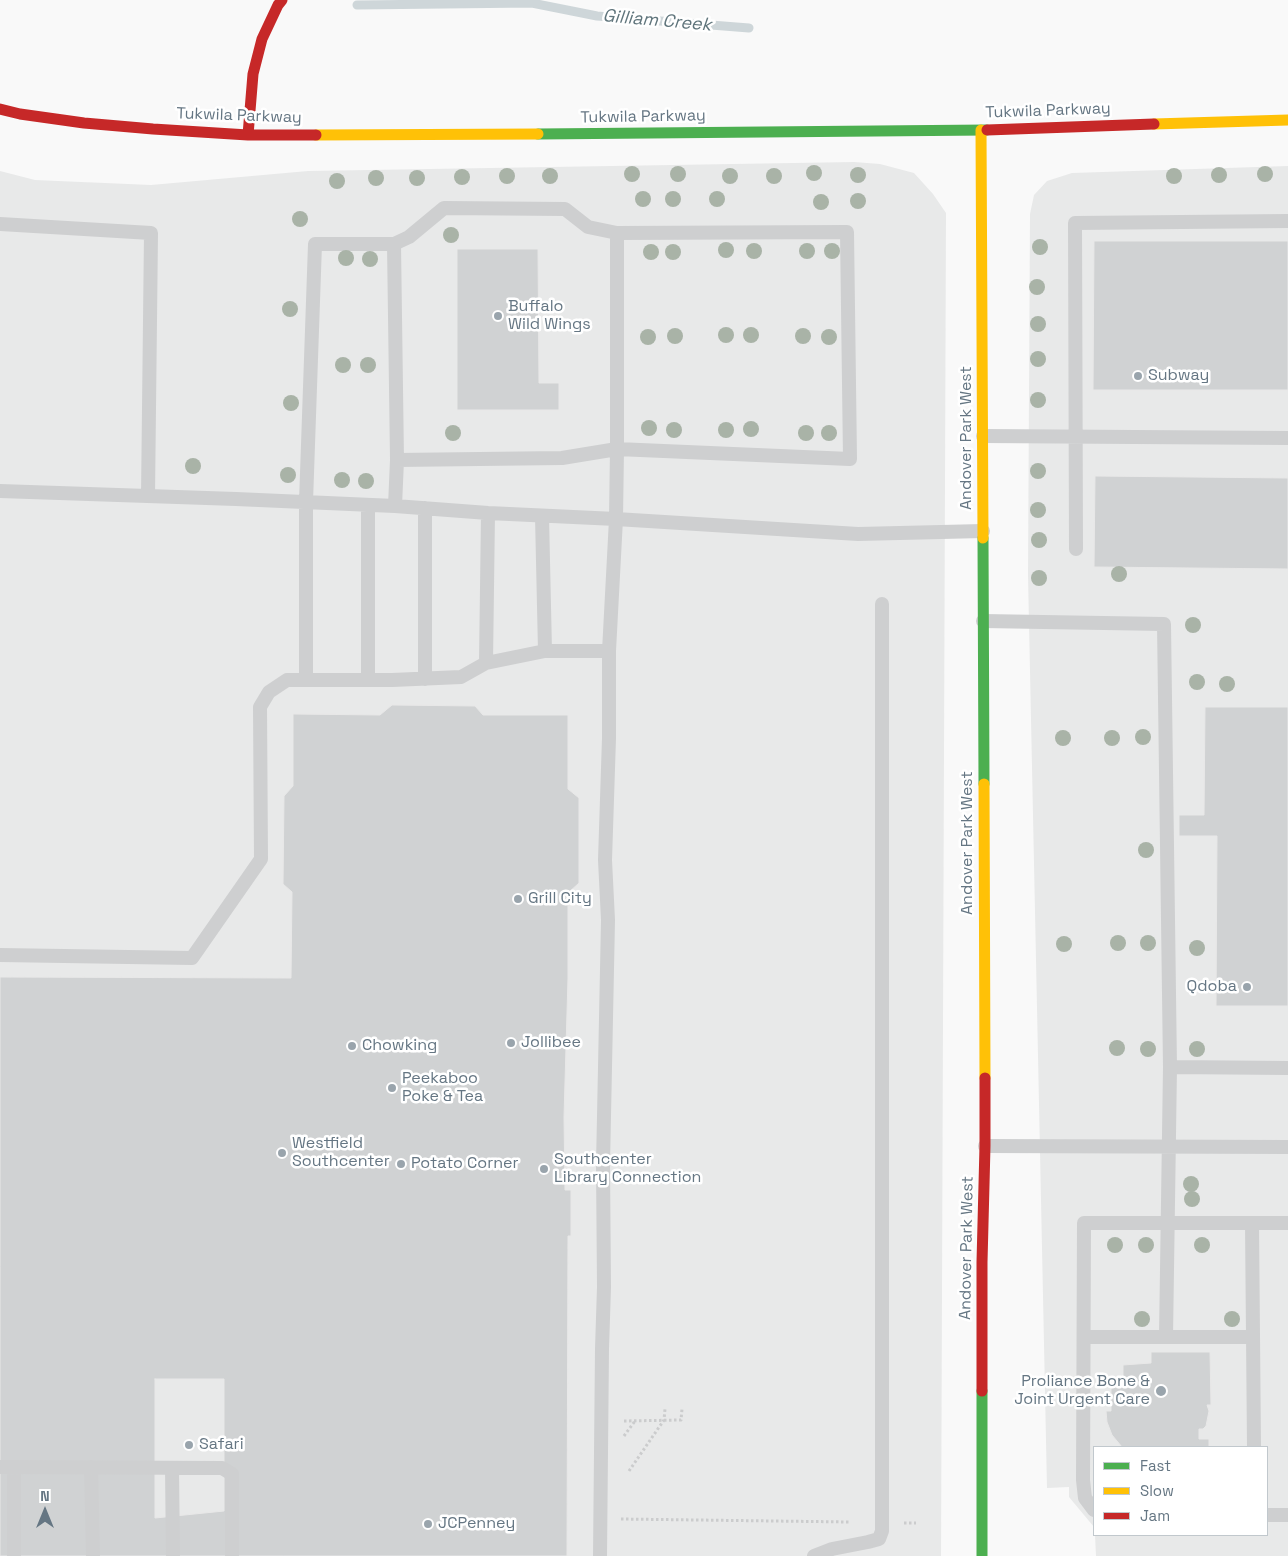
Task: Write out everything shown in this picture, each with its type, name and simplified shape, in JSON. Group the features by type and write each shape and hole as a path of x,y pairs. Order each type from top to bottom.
{"main road":[{"path":"248,135 253,74 262,39 282,0"},
{"name":"Tukwila Parkway","path":"0,110 84,123 248,135 981,130 1288,120"},
{"name":"Andover Park West","path":"981,130 985,1146 982,1262 982,1556"}],"lane":[{"path":"306,680 306,502 315,244 394,244 409,236 444,208 565,209 588,227 617,233 847,232 850,459 617,449 562,458 397,460"},
{"path":"1076,549 1074,223 1288,221"},
{"path":"0,224 151,233 148,496"},
{"path":"600,1556 604,1278 603,1165 608,920 605,860 609,738 609,651 616,519 617,233"},
{"path":"394,244 397,460 395,506"},
{"path":"983,436 1288,438"},
{"path":"0,491 395,506 858,534 983,531"},
{"path":"368,505 368,680"},
{"path":"425,508 425,679"},
{"path":"486,663 488,513"},
{"path":"542,516 546,651"},
{"path":"814,1556 832,1549 879,1539 882,1531 882,604"},
{"path":"983,622 1164,624 1170,1067 1166,1336"},
{"path":"0,955 192,958 261,859 260,707 269,692 287,680 461,677 486,663 546,651 609,651"},
{"path":"1170,1067 1288,1068"},
{"path":"985,1146 1288,1148"},
{"path":"1093,1509 1085,1498 1083,1480 1084,1223 1288,1223"},
{"path":"1252,1223 1254,1446"},
{"path":"1084,1336 1253,1337"},
{"path":"14,1556 7,1467 222,1468 232,1474 232,1556"},
{"path":"91,1467 92,1556"},
{"path":"172,1468 173,1556"},
{"path":"1268,1515 1288,1515"}],"path":[{"path":"629,1471 664,1420 665,1409"},
{"path":"624,1421 681,1420 682,1409"},
{"path":"620,1440 635,1421"},
{"path":"620,1519 916,1523"}],"shaded area":[{"name":"Westfield Southcenter","path":"854,162 880,164 914,173 933,194 946,213 941,1556 0,1556 0,171 35,180 151,185 308,171"},
{"path":"1288,166 1288,1556 1096,1556 1095,1536 1268,1536 1268,1446 1093,1446 1093,1526 1069,1497 1069,1487 1047,1488 1028,575 1030,214 1034,195 1047,181 1072,173"}],"building":[{"path":"1094,241 1288,241 1288,390 1093,390"},
{"name":"Buffalo Wild Wings","path":"457,249 538,249 539,383 559,383 559,410 457,410"},
{"path":"1095,476 1288,478 1288,569 1094,567"},
{"name":"Westfield Southcenter","path":"392,705 475,706 483,715 568,715 568,789 579,798 579,883 568,893 568,978 564,1117 565,1190 571,1190 571,1236 568,1236 567,1556 0,1556 0,977 291,978 292,892 283,884 284,796 293,786 293,714 380,715"},
{"path":"1205,707 1288,707 1288,1006 1216,1006 1217,836 1179,836 1179,815 1204,815"},
{"name":"Proliance Bone & Joint Urgent Care","path":"1151,1352 1210,1352 1211,1405 1207,1405 1209,1411 1206,1426 1203,1429 1199,1429 1199,1439 1209,1439 1209,1446 1121,1446 1112,1435 1107,1422 1106,1411 1111,1411 1111,1376 1123,1376 1123,1365 1151,1363"},
{"name":"Safari","path":"155,1379 224,1379 224,1511 155,1518"}],"waterway":[{"name":"Gilliam Creek","path":"357,5 532,3 597,16 749,28"}],"traffic: fast":[{"path":"538,134 987,130"},
{"path":"983,538 984,784"},
{"path":"982,1391 982,1556"}],"traffic: slow":[{"path":"1154,124 1288,120"},
{"path":"981,130 983,538"},
{"path":"316,135 538,134"},
{"path":"984,784 985,1078"}],"traffic: jam":[{"path":"248,135 253,74 262,39 282,0"},
{"path":"0,109 20,114 84,123 153,129 248,135 316,135"},
{"path":"987,130 1154,124"},
{"path":"982,1391 985,1078"}],"place":[{"name":"Buffalo Wild Wings","path":"498,316"},
{"name":"Subway","path":"1138,376"},
{"name":"Grill City","path":"518,899"},
{"name":"Qdoba","path":"1247,987"},
{"name":"Jollibee","path":"511,1043"},
{"name":"Chowking","path":"352,1046"},
{"name":"Peekaboo Poke & Tea","path":"392,1088"},
{"name":"Westfield Southcenter","path":"282,1153"},
{"name":"Potato Corner","path":"401,1164"},
{"name":"Southcenter Library Connection","path":"544,1169"},
{"name":"Proliance Bone & Joint Urgent Care","path":"1161,1391"},
{"name":"Safari","path":"189,1445"},
{"name":"JCPenney","path":"428,1524"}]}
